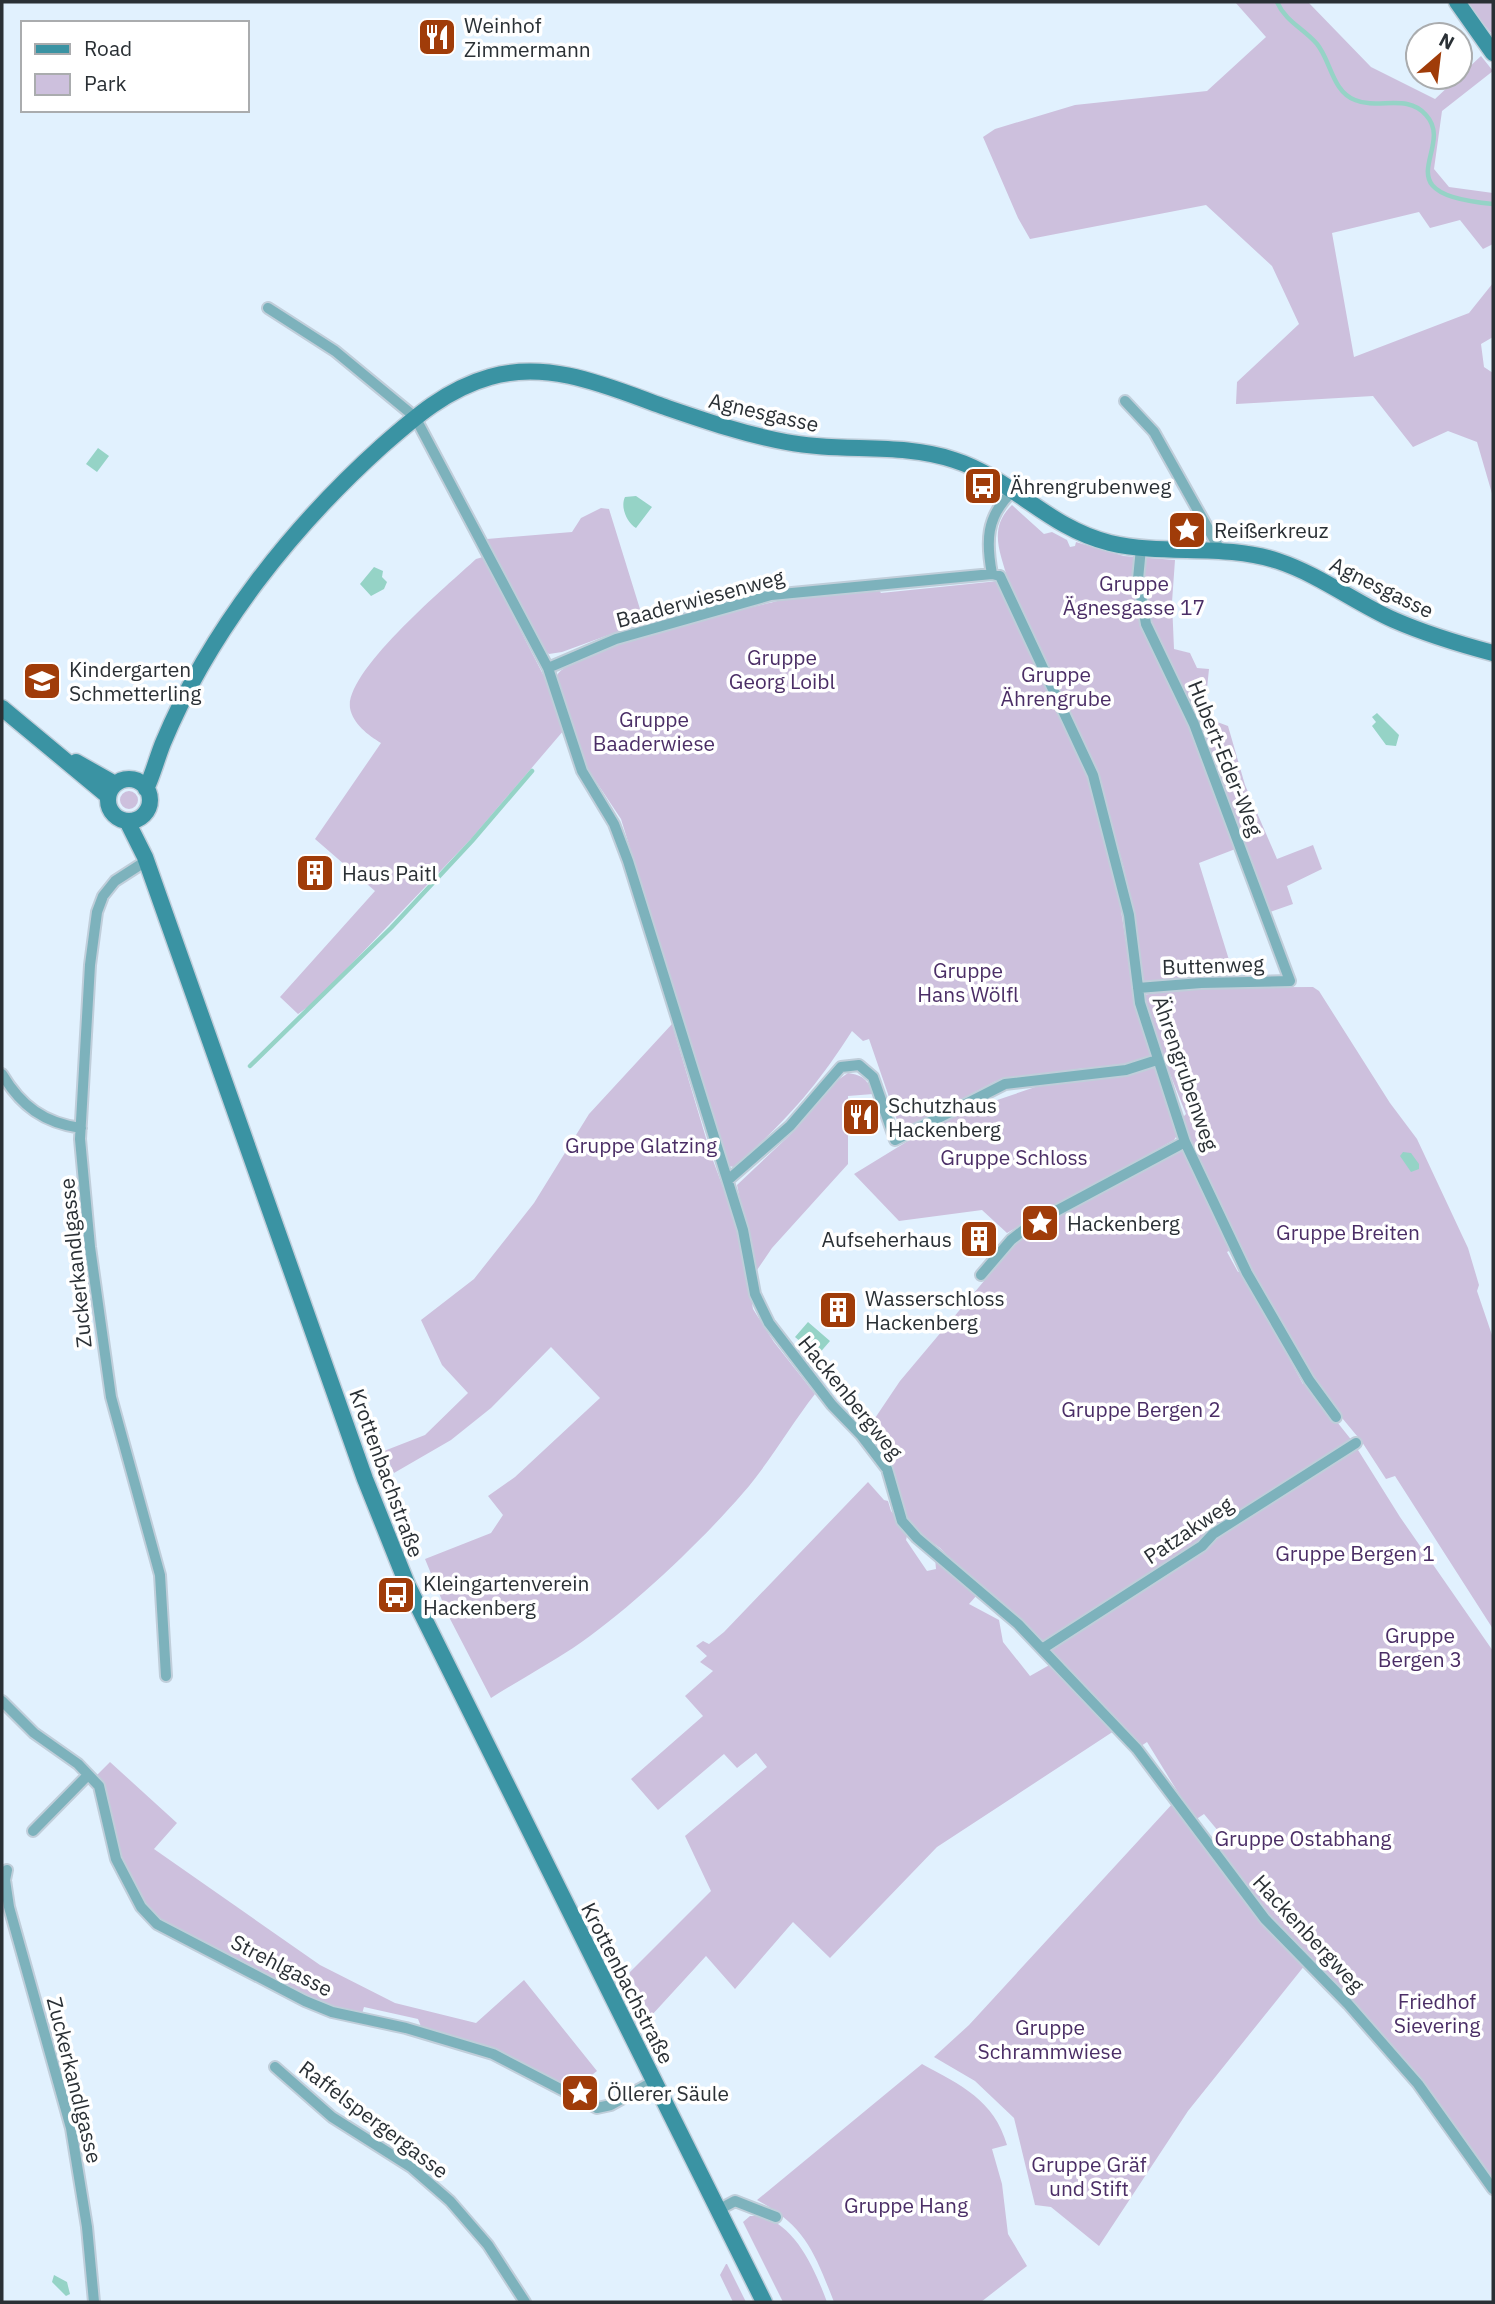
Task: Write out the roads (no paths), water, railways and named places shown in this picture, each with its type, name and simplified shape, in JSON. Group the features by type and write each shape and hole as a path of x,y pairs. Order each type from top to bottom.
{"main road":[{"path":"1457,2 1493,53"},
{"name":"Agnesgasse","path":"146,789 163,744 205,663 263,573 343,481 415,417 447,394 484,378 513,372 543,371 596,382 715,424 783,442 944,457 978,470 1059,523 1081,533 1141,548 1219,548 1278,561 1309,574 1392,619 1451,642 1493,653"},
{"path":"2,708 58,753 112,790"},
{"name":"Agnesgasse","path":"132,779 163,744"},
{"path":"132,779 146,789 149,804 134,819 112,812 112,790 132,779"},
{"name":"Krottenbachstraße","path":"134,819 366,1479 403,1574 448,1672 764,2302"}],"street":[{"path":"268,308 335,351 415,417"},
{"path":"1125,401 1154,432 1219,548"},
{"name":"Hackenbergweg","path":"415,417 548,668 564,712 570,743 582,771 614,824 626,854 743,1230 755,1294 769,1324 832,1405 861,1435 887,1469 902,1521 1042,1649 1145,1759 1265,1919 1348,2004 1418,2084 1493,2189"},
{"path":"992,574 987,551 990,525 999,506 1011,493"},
{"name":"Hubert-Eder-Weg","path":"1141,548 1138,579 1146,624 1194,724 1290,981"},
{"name":"Baaderwiesenweg","path":"548,668 617,639 771,595 992,574"},
{"name":"Ährengrubenweg","path":"992,574 1000,576 1093,775 1129,915 1138,988 1157,1060 1185,1142 1247,1273 1309,1380 1336,1417"},
{"name":"Zuckerkandlgasse","path":"146,859 115,881 103,896 97,912 90,965 81,1128 90,1247 111,1397 160,1575 166,1676"},
{"name":"Buttenweg","path":"1138,988 1290,981"},
{"path":"728,1180 790,1126 841,1067 859,1065 873,1077 895,1140 1005,1084 1126,1070 1157,1060"},
{"path":"2,1074 29,1109 60,1125 81,1128"},
{"path":"981,1275 1011,1240 1030,1225 1185,1142"},
{"name":"Patzakweg","path":"1042,1649 1356,1443"},
{"name":"Strehlgasse","path":"2,1701 34,1733 99,1786 109,1836 125,1880 141,1907 156,1924 305,2001 332,2012 406,2028 493,2054 597,2108 611,2105 654,2081"},
{"path":"33,1831 88,1775"},
{"name":"Zuckerkandlgasse","path":"7,1870 5,1880 9,1907 71,2128 88,2227 94,2302"},
{"name":"Raffelspergergasse","path":"275,2067 332,2117 411,2167 450,2201 488,2245 525,2302"},
{"path":"718,2210 735,2201 776,2217"}],"waterway":[{"path":"1277,2 1290,20 1317,44 1341,90 1347,96 1364,103 1410,105 1426,115 1433,128 1429,180 1438,191 1458,199 1493,204"},
{"path":"250,1066 391,928 472,841 532,771"}],"place":[{"name":"Weinhof Zimmermann","path":"437,37"},
{"name":"Ährengrubenweg","path":"983,486"},
{"name":"Reißerkreuz","path":"1187,530"},
{"name":"Kindergarten Schmetterling","path":"42,681"},
{"name":"Haus Paitl","path":"315,873"},
{"name":"Schutzhaus Hackenberg","path":"861,1117"},
{"name":"Hackenberg","path":"1040,1223"},
{"name":"Aufseherhaus","path":"979,1239"},
{"name":"Wasserschloss Hackenberg","path":"838,1310"},
{"name":"Kleingartenverein Hackenberg","path":"396,1595"},
{"name":"Öllerer Säule","path":"580,2093"}],"park label":[{"name":"Gruppe Ägnesgasse 17","path":"1134,595"},
{"name":"Gruppe Georg Loibl","path":"782,669"},
{"name":"Gruppe Ährengrube","path":"1056,686"},
{"name":"Gruppe Baaderwiese","path":"654,731"},
{"name":"Gruppe Hans Wölfl","path":"968,982"},
{"name":"Gruppe Glatzing","path":"641,1145"},
{"name":"Gruppe Schloss","path":"1014,1157"},
{"name":"Gruppe Breiten","path":"1348,1232"},
{"name":"Gruppe Bergen 2","path":"1141,1409"},
{"name":"Gruppe Bergen 1","path":"1355,1553"},
{"name":"Gruppe Bergen 3","path":"1420,1647"},
{"name":"Gruppe Ostabhang","path":"1303,1838"},
{"name":"Friedhof Sievering","path":"1437,2013"},
{"name":"Gruppe Schrammwiese","path":"1050,2039"},
{"name":"Gruppe Gräf und Stift","path":"1089,2176"},
{"name":"Gruppe Hang","path":"906,2205"}]}
